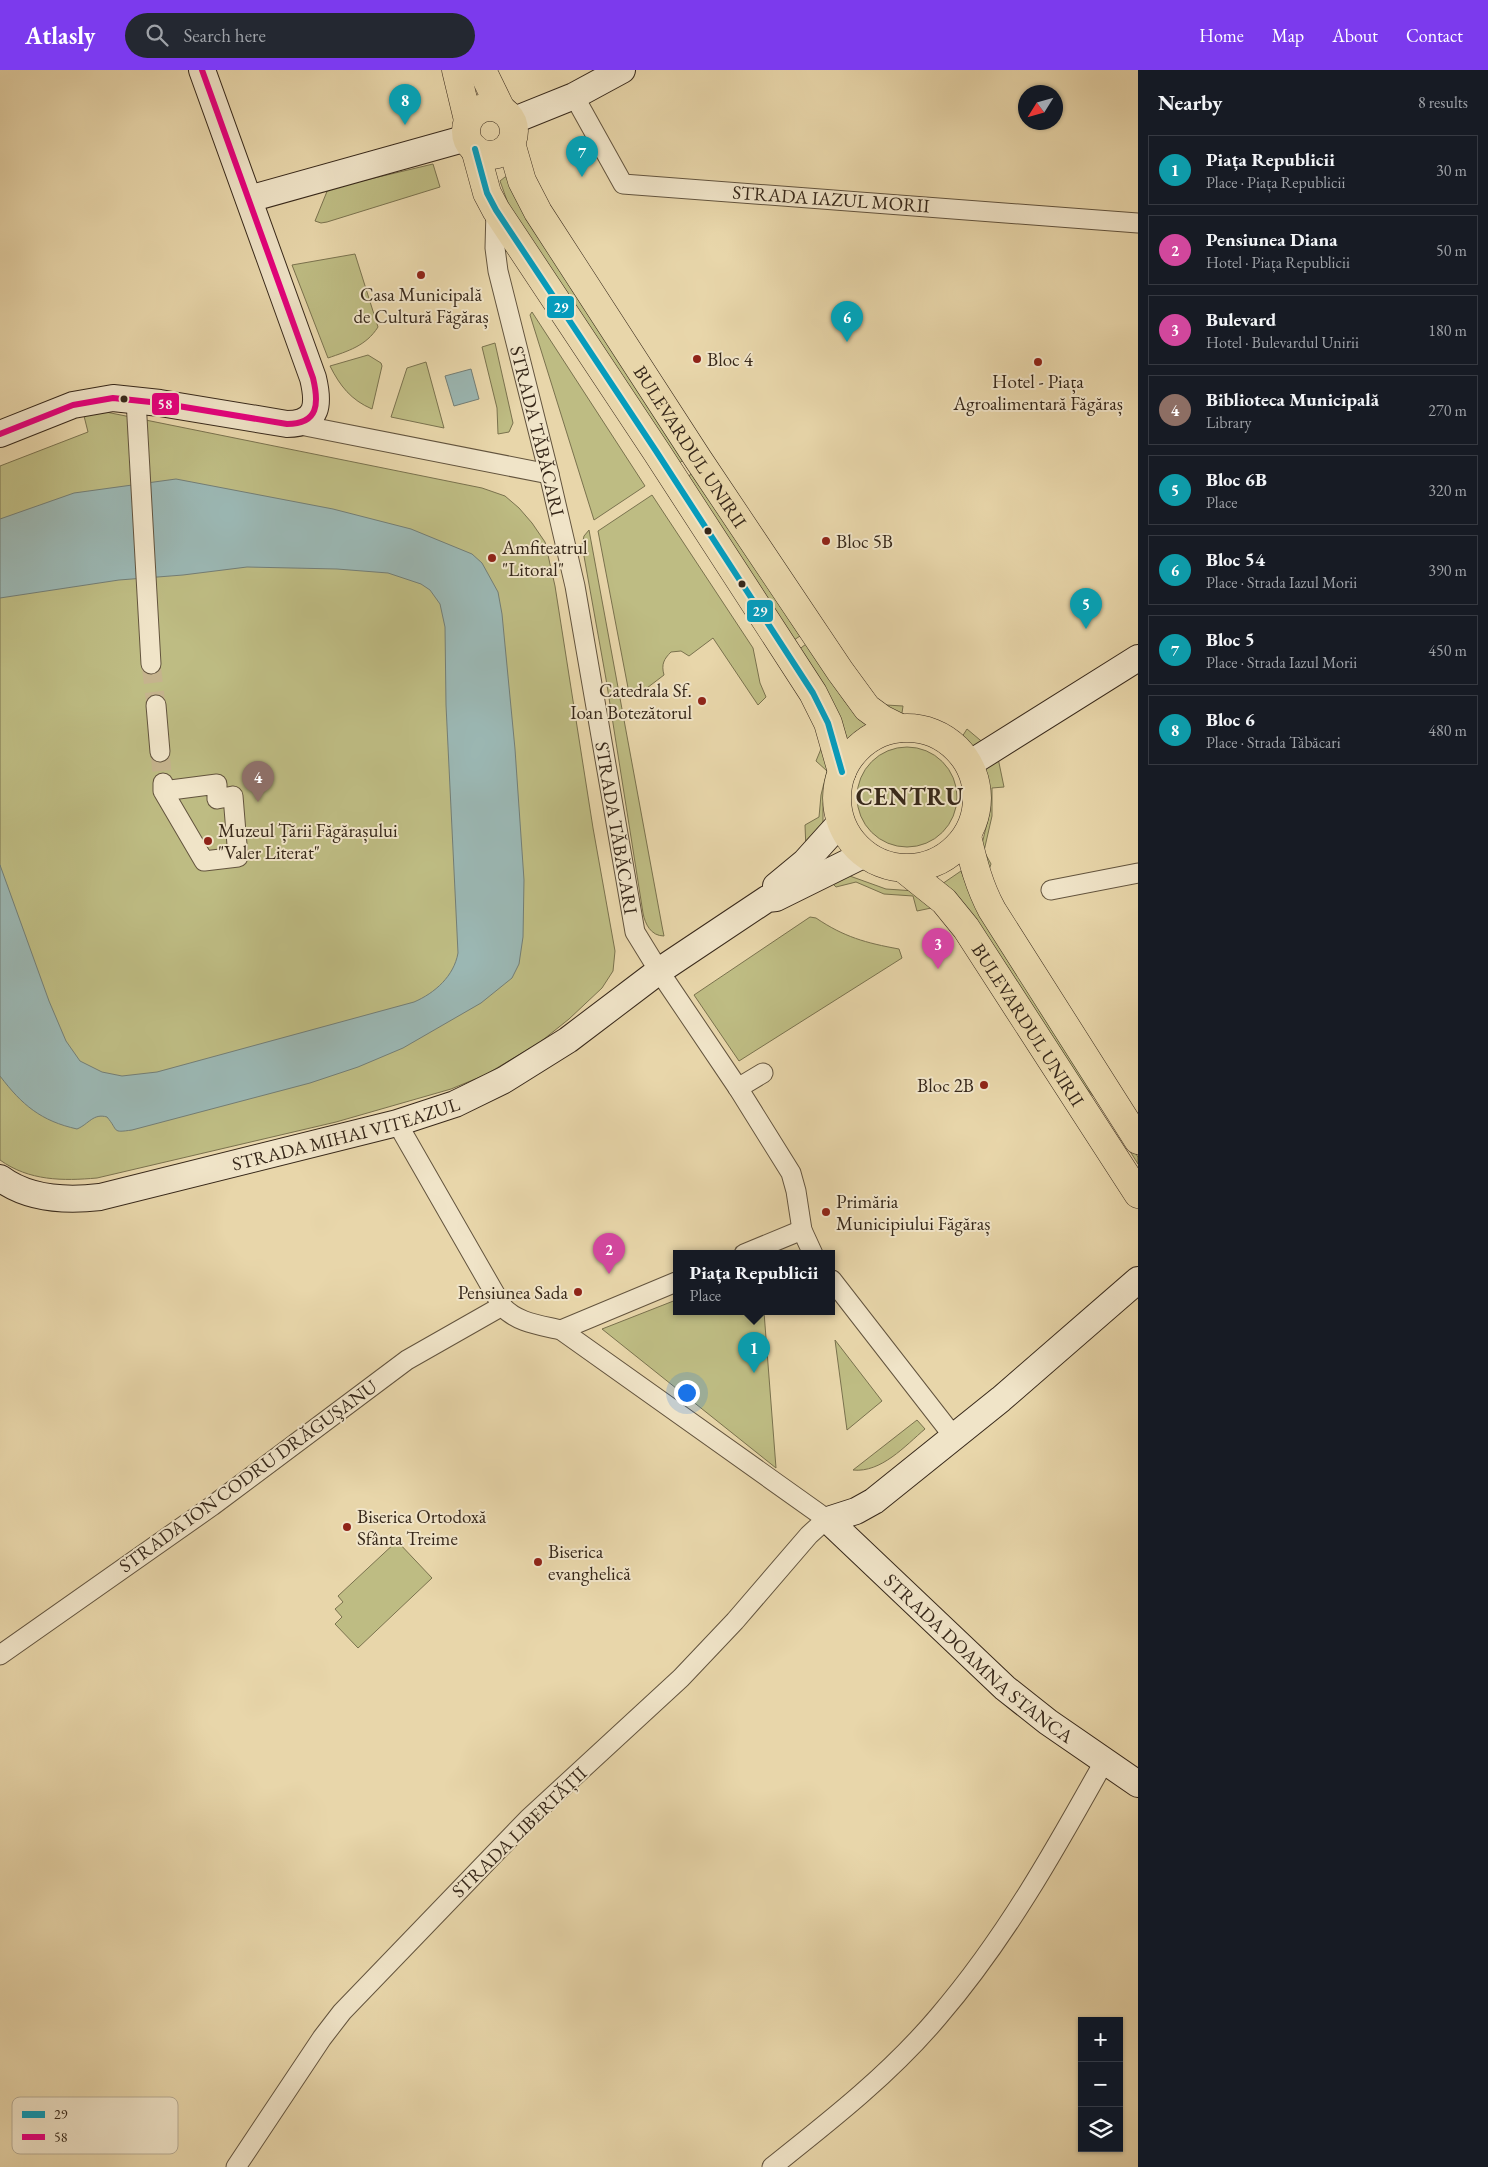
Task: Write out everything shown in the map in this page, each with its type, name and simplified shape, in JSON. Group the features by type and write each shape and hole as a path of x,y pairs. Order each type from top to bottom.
{"main road":[{"path":"456,70 470,136 481,153 493,155 506,149 508,124 482,70"},
{"path":"470,136 478,110 485,107 508,124"},
{"name":"BULEVARDUL UNIRII","path":"508,124 522,181 538,212 753,543 858,698 882,719 900,728"},
{"name":"BULEVARDUL UNIRII","path":"470,136 487,193 496,210 651,443 813,693 828,723 842,772"},
{"name":"BULEVARDUL UNIRII","path":"900,728 921,729 940,736 956,748 969,764 976,782 975,818 967,836 958,847 939,861 918,868 904,869 876,861 855,845 841,822 837,790 842,772 852,755 865,742 882,733 900,728"},
{"name":"BULEVARDUL UNIRII","path":"967,836 975,872 982,892 992,910 1138,1140"},
{"name":"BULEVARDUL UNIRII","path":"904,869 944,901 966,928 1138,1194"}],"street":[{"path":"202,70 316,391 316,405 313,414 308,419 296,424"},
{"path":"508,124 574,96 622,70"},
{"name":"STRADA IAZUL MORII","path":"574,96 623,184 1138,222"},
{"path":"249,199 470,136"},
{"name":"STRADA TĂBĂCARI","path":"496,210 494,248 498,271 549,474 576,595 635,932 658,971 738,1088 790,1172 795,1182 802,1230 811,1250"},
{"path":"0,434 89,401 113,398 278,423 296,424 549,474"},
{"path":"136,400 151,664"},
{"path":"969,764 1138,658"},
{"path":"156,705 160,752"},
{"path":"217,784 217,798 233,796 238,857 204,861 163,787 217,784"},
{"path":"767,899 771,891 805,862 841,822"},
{"path":"767,899 776,898 865,854"},
{"path":"1051,890 1138,873"},
{"name":"STRADA MIHAI VITEAZUL","path":"0,1178 31,1194 73,1199 100,1197 397,1123 455,1104 504,1080 568,1040 658,971 767,899"},
{"path":"738,1088 763,1073"},
{"path":"397,1123 502,1306 521,1320 561,1330 828,1520 856,1511 874,1501 1001,1399 1138,1280"},
{"path":"754,1250 802,1230"},
{"path":"561,1330 673,1283"},
{"path":"835,1284 954,1437"},
{"name":"STRADA ION CODRU DRĂGUŞANU","path":"1,1653 212,1506 399,1366 502,1306"},
{"name":"STRADA DOAMNA STANCA","path":"828,1520 1005,1688 1048,1722 1138,1784"},
{"name":"STRADA LIBERTĂȚII","path":"236,2167 322,2038 342,2012 528,1819 681,1678 735,1621 809,1535 828,1520"},
{"path":"772,2167 819,2130 874,2082 910,2047 952,2001 1018,1910 1104,1760"}],"shaded area":[{"path":"433,164 440,187 327,222 315,221 328,189"},
{"path":"508,177 685,459 675,466 509,206 500,181"},
{"path":"355,254 378,327 362,343 328,358 292,265"},
{"path":"532,312 645,486 594,520 530,315"},
{"path":"495,343 513,423 509,432 498,434 497,408 482,347"},
{"path":"368,355 381,363 382,366 372,409 347,392 330,366"},
{"path":"426,362 444,428 391,417 407,368"},
{"path":"101,411 482,488 505,496 519,508 545,542 555,586 593,828 615,951 613,971 602,988 569,1019 539,1043 485,1075 451,1089 336,1122 97,1178 59,1179 34,1176 11,1167 0,1160 0,466 88,432 83,412"},
{"path":"693,473 800,636 791,642 684,479"},
{"path":"652,495 753,648 760,683 766,697 758,705 713,638 689,656 681,651 671,652 664,662 664,675 643,691 629,693 598,531"},
{"path":"589,530 664,936 656,934 649,929 643,913 606,679 582,545 584,536"},
{"path":"806,644 846,703 872,730 849,746 842,723 797,651"},
{"path":"886,705 903,706 901,720 928,724 960,740 967,729 986,745 970,749 965,748 928,728 902,725"},
{"path":"823,744 829,772 823,804 823,828 806,850 805,825 819,817 821,795 827,771 816,761"},
{"path":"907,747 917,748 935,755 949,769 956,787 956,807 949,825 935,839 917,846 907,847 897,846 879,839 865,825 858,807 857,797 858,787 865,769 879,755 897,748"},
{"path":"998,758 1004,787 992,788 992,816 984,851 991,864 987,876 982,844 990,811 989,795 983,771 984,768"},
{"path":"961,871 969,891 1138,1157 1138,1164 1101,1105 1075,1075 942,884"},
{"path":"847,875 886,889 915,891 936,907 917,911 913,896 884,894 856,882 836,887 827,878"},
{"path":"810,917 816,918 836,930 856,938 899,949 902,958 739,1061 694,995"},
{"path":"673,1301 673,1315 764,1315 776,1468 602,1329"},
{"path":"835,1340 882,1401 847,1430"},
{"path":"917,1420 925,1429 901,1450 883,1463 863,1470 853,1470"},
{"path":"397,1541 432,1578 358,1648 335,1624 342,1617 335,1609 343,1602 338,1596"}],"water":[{"path":"471,369 479,399 454,406 445,376"},
{"path":"176,479 333,509 411,529 472,554 482,563 498,592 502,614 515,749 524,880 523,937 519,964 512,978 481,1003 403,1048 358,1067 310,1083 132,1130 118,1131 107,1117 102,1116 98,1116 77,1129 64,1126 33,1110 16,1095 0,1076 0,865 49,1001 66,1041 80,1061 102,1072 122,1076 157,1072 414,1002 429,994 442,983 452,969 458,953 446,705 445,627 440,604 430,590 421,584 388,573 337,569 247,567 119,580 0,598 0,519 74,493"}],"tunnel":[{"path":"151,664 156,705"},
{"path":"160,752 163,783"}],"transit line":[{"name":"58","path":"0,434 73,405 113,398 160,403 287,424 298,423 311,416 316,404 313,378 202,70"},
{"name":"29","path":"475,149 487,193 496,210 656,451 813,693 828,723 842,772"}],"place":[{"name":"Bloc 6","path":"405,125"},
{"name":"Bloc 5","path":"582,177"},
{"name":"Casa Municipală de Cultură Făgăraș","path":"421,275"},
{"name":"Bloc 54","path":"847,342"},
{"name":"Bloc 4","path":"697,359"},
{"name":"Hotel - Piața Agroalimentară Făgăraș","path":"1038,362"},
{"name":"Bloc 5B","path":"826,541"},
{"name":"Amfiteatrul \"Litoral\"","path":"492,558"},
{"name":"Bloc 6B","path":"1086,629"},
{"name":"Catedrala Sf. Ioan Botezătorul","path":"702,701"},
{"name":"Biblioteca Municipală","path":"258,802"},
{"name":"Muzeul Țării Făgărașului \"Valer Literat\"","path":"208,841"},
{"name":"Bulevard","path":"938,969"},
{"name":"Bloc 2B","path":"984,1085"},
{"name":"Primăria Municipiului Făgăraș","path":"826,1212"},
{"name":"Pensiunea Diana","path":"609,1274"},
{"name":"Pensiunea Sada","path":"578,1292"},
{"name":"Piața Republicii","path":"754,1373"},
{"name":"Biserica Ortodoxă Sfânta Treime","path":"347,1527"},
{"name":"Biserica evanghelică","path":"538,1562"}],"district":[{"name":"CENTRU","path":"910,796"}]}
